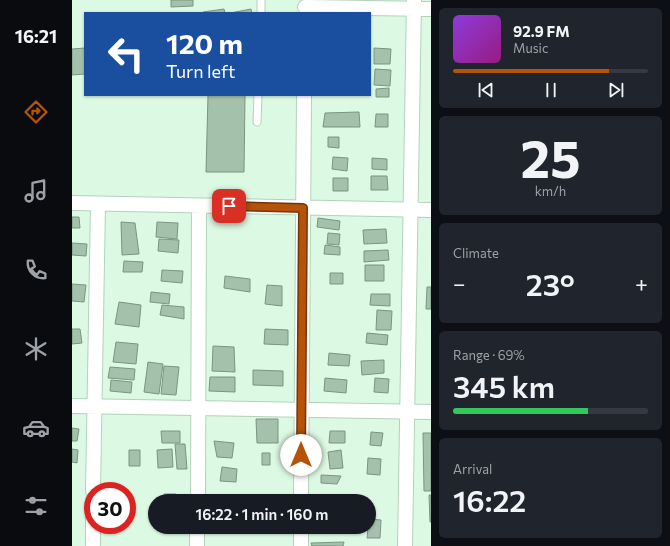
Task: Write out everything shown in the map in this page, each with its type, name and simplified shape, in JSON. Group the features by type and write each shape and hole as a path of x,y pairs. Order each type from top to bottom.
{"street":[{"path":"305,7 414,4 431,9"},
{"path":"405,546 414,4"},
{"path":"301,494 304,96"},
{"path":"72,203 431,210"},
{"path":"93,482 98,204"},
{"path":"198,494 199,206"},
{"path":"72,406 431,412"},
{"path":"92,534 92,546"},
{"path":"197,534 197,546"},
{"path":"301,534 301,546"}],"lane":[{"path":"261,0 261,12"},
{"path":"257,122 258,96"}],"building":[{"path":"171,0 193,0 193,6 171,7"},
{"path":"224,9 225,12 203,12"},
{"path":"251,9 252,12 235,12"},
{"path":"84,48 84,74 72,75 72,49"},
{"path":"374,48 391,49 390,64 374,64"},
{"path":"375,69 391,70 390,86 374,85"},
{"path":"389,88 389,97 376,97 376,89"},
{"path":"208,96 245,96 244,172 206,172"},
{"path":"359,112 360,127 323,127 325,113"},
{"path":"376,114 388,114 388,127 375,127"},
{"path":"328,137 339,137 339,148 328,147"},
{"path":"333,157 348,158 347,171 332,169"},
{"path":"372,158 387,159 387,170 372,169"},
{"path":"371,176 387,176 388,190 371,190"},
{"path":"333,178 348,178 348,191 333,191"},
{"path":"72,217 79,217 80,228 72,228"},
{"path":"318,218 340,221 339,230 317,227"},
{"path":"121,222 135,223 139,254 122,255"},
{"path":"157,222 178,223 177,239 156,237"},
{"path":"386,229 387,243 364,244 363,230"},
{"path":"328,233 340,234 339,245 327,244"},
{"path":"159,239 179,240 178,253 158,251"},
{"path":"72,243 87,244 86,256 72,255"},
{"path":"325,245 340,247 340,255 324,254"},
{"path":"388,250 389,260 364,262 364,251"},
{"path":"124,261 143,262 142,272 123,272"},
{"path":"365,265 384,265 384,281 365,281"},
{"path":"162,270 183,271 182,283 161,281"},
{"path":"330,273 343,273 343,284 330,284"},
{"path":"225,276 250,279 250,292 224,288"},
{"path":"72,284 86,285 84,302 72,301"},
{"path":"267,285 282,286 282,306 265,304"},
{"path":"427,287 431,287 431,309 426,309"},
{"path":"151,292 170,294 169,304 150,302"},
{"path":"371,294 390,294 390,306 370,305"},
{"path":"119,302 141,305 139,327 115,324"},
{"path":"162,305 184,307 184,319 160,315"},
{"path":"377,310 392,311 391,330 376,330"},
{"path":"72,329 80,329 82,343 72,344"},
{"path":"265,329 288,330 288,345 264,344"},
{"path":"367,333 388,335 387,345 366,343"},
{"path":"116,342 138,344 136,364 113,362"},
{"path":"213,346 234,347 235,372 212,371"},
{"path":"329,353 350,355 349,366 328,365"},
{"path":"384,360 384,373 362,375 361,361"},
{"path":"148,362 163,364 159,394 144,392"},
{"path":"164,366 179,367 176,395 161,394"},
{"path":"110,367 135,369 134,380 108,378"},
{"path":"253,370 283,371 283,386 253,385"},
{"path":"210,377 235,377 235,392 209,391"},
{"path":"325,378 347,380 346,393 324,391"},
{"path":"375,378 389,379 388,393 374,392"},
{"path":"111,380 132,382 131,393 110,391"},
{"path":"256,419 278,419 278,443 257,443"},
{"path":"72,428 79,429 77,441 72,441"},
{"path":"161,431 180,431 180,443 162,443"},
{"path":"330,431 345,431 345,443 329,443"},
{"path":"371,432 383,433 381,446 370,445"},
{"path":"423,433 431,433 431,491 424,491"},
{"path":"214,441 234,443 232,458 217,457"},
{"path":"175,444 185,444 187,469 177,469"},
{"path":"72,449 78,450 77,463 72,462"},
{"path":"172,449 173,467 158,468 157,450"},
{"path":"129,450 140,450 140,466 129,466"},
{"path":"341,450 343,468 330,469 328,452"},
{"path":"262,453 270,453 270,465 262,465"},
{"path":"368,458 381,459 380,475 367,474"},
{"path":"222,467 237,469 236,482 220,481"},
{"path":"321,475 341,476 337,484 321,483"},
{"path":"429,495 431,495 431,522 430,522"},
{"path":"376,520 381,520 380,538 367,538 367,534 376,534"},
{"path":"344,542 343,546 312,546 311,543"}],"route":[{"path":"229,206 303,208 301,455"}]}
